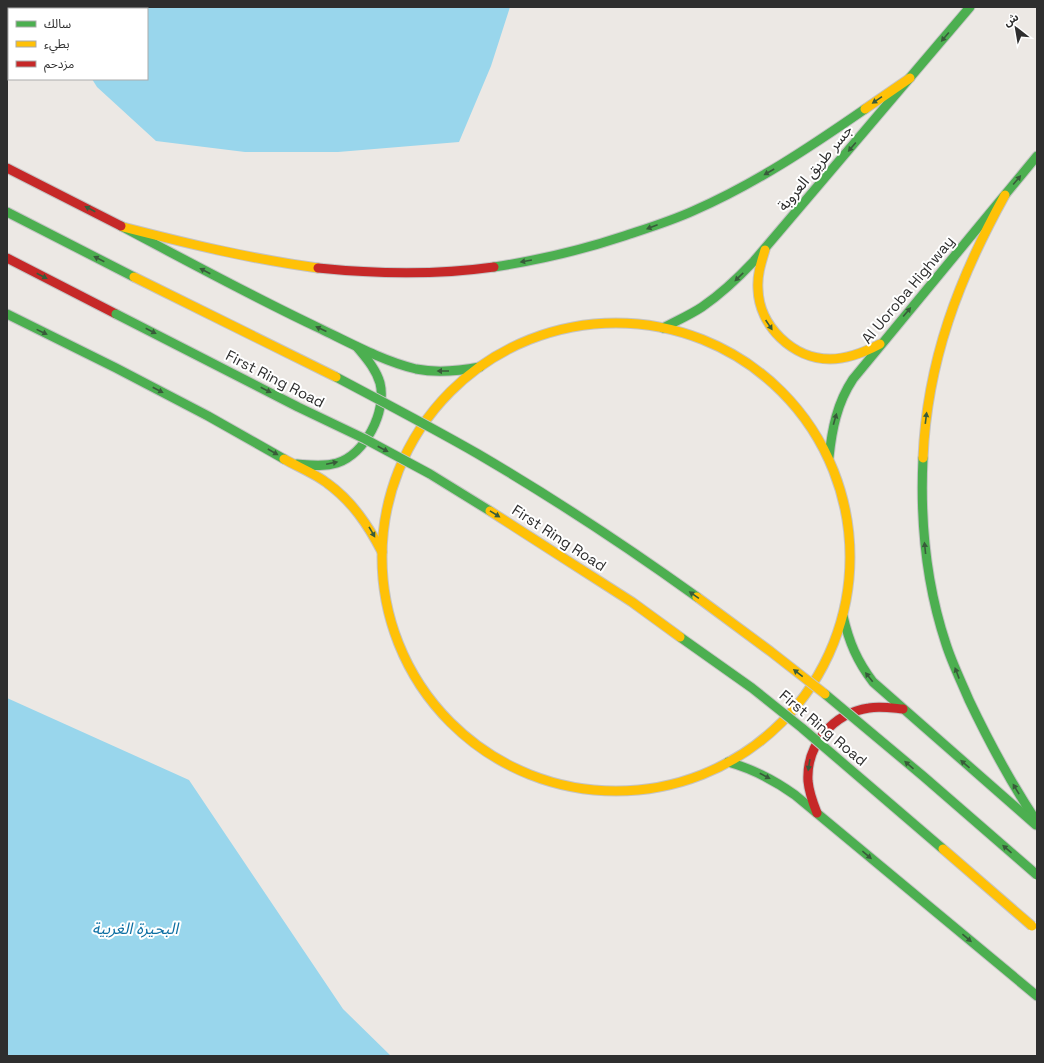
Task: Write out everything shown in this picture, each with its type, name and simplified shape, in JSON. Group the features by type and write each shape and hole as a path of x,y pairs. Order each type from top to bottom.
{"main road":[{"name":"جسر طريق العروبة","path":"663,328 702,307 738,278 970,7"},
{"path":"123,227 246,257 327,269 374,272 465,270 554,256 598,245 640,231 700,208 748,184 801,153 910,78"},
{"name":"Al Uoroba Highway","path":"829,457 830,438 840,401 858,372 1037,156"},
{"path":"7,168 71,199 234,286 356,346 402,365 419,369 440,372 461,371 482,367"},
{"path":"1005,195 972,258 959,290 944,332 932,376 922,459 922,500 928,567 934,600 943,635 959,678 979,723 1020,797 1037,822"},
{"name":"First Ring Road","path":"7,212 407,414 525,482 584,519 699,598 806,679 857,720 1037,875"},
{"path":"766,247 758,272 758,295 764,317 776,335 784,342 809,356 824,359 844,358 870,350 882,343"},
{"name":"First Ring Road","path":"7,258 291,403 365,439 430,474 632,602 752,688 802,728 1035,928"},
{"path":"7,314 116,368 326,482 355,508 375,536 382,552"},
{"path":"636,324 663,328 689,335 715,345 739,358 761,373 782,391 800,411 816,433 829,457 839,482 846,508 850,535 851,562 843,616 823,667 809,690 792,712 773,731 752,748 728,762 703,774 651,789 624,791 603,790 570,786 543,780 518,770 494,757 472,742 451,724 433,704 417,681 404,658 390,619 383,580 382,552 384,525 390,498 398,473 410,448 424,425 441,403 460,384 505,352 529,341 555,332 582,326 636,324"},
{"path":"294,464 335,464 349,457 360,448 368,435 379,413 381,389 373,366 356,346"},
{"path":"843,616 853,651 873,682 1037,826"},
{"path":"817,813 808,778 809,765 817,741 825,731 834,722 845,715 856,711 869,708 903,709"},
{"path":"728,762 758,772 795,794 1037,996"}],"water":[{"path":"510,7 491,66 459,142 338,152 245,152 156,141 97,87 93,80 148,80 148,8 58,8"},
{"name":"البحيرة الغربية","path":"7,698 189,780 343,1009 391,1056 7,1056"}],"traffic: fast":[{"path":"7,11 8,7"},
{"path":"663,328 702,307 742,274 970,7"},
{"path":"494,267 544,258 592,246 685,215 760,177 803,151 865,109"},
{"path":"829,457 836,416 847,388 853,379 1037,156"},
{"path":"7,212 134,277"},
{"path":"121,226 220,279 380,357 404,366 432,371 464,370 480,367"},
{"path":"7,314 208,416 284,459"},
{"path":"116,314 298,407 365,439 430,474 490,511"},
{"path":"297,464 322,465 337,463 357,451 372,430 377,419 380,406 380,383 373,368 357,347"},
{"path":"336,377 443,434 534,488 643,559 697,597"},
{"path":"923,458 922,481 926,552 929,575 939,621 946,644 969,700 984,731 1009,777 1037,822"},
{"path":"843,616 854,651 873,682 1036,825"},
{"path":"680,637 752,688 802,728 943,849"},
{"path":"825,694 923,776 1037,875"},
{"path":"728,762 763,776 779,784 795,795 1037,996"}],"traffic: slow":[{"path":"865,109 910,78"},
{"path":"923,458 931,388 948,321 973,257 1005,195"},
{"path":"123,227 220,250 318,268"},
{"path":"765,250 758,279 760,303 764,316 771,327 780,338 791,347 816,358 830,359 843,358 868,350 880,344"},
{"path":"134,277 336,377"},
{"path":"616,323 639,324 662,328 684,333 705,341 746,363 764,376 781,392 797,409 810,427 832,468 840,489 845,511 849,534 850,557 849,580 845,603 840,625 832,646 810,687 797,705 781,722 764,738 746,751 705,773 684,781 662,786 639,790 616,791 593,790 570,786 548,781 527,773 486,751 468,738 451,722 435,705 422,687 400,646 392,625 387,603 383,580 382,557 383,534 387,511 392,489 400,468 422,427 435,409 451,392 468,376 486,363 527,341 548,333 570,328 593,324 616,323"},
{"path":"284,459 322,479 336,490 359,514 382,552"},
{"path":"490,511 632,602 680,637"},
{"path":"697,597 825,694"},
{"path":"943,849 1032,926"}],"traffic: jam":[{"path":"7,168 121,226"},
{"path":"7,258 116,314"},
{"path":"318,268 362,272 406,273 472,270 494,267"},
{"path":"817,813 809,789 809,767 817,743 825,732 844,716 856,711 877,707 903,709"}]}
